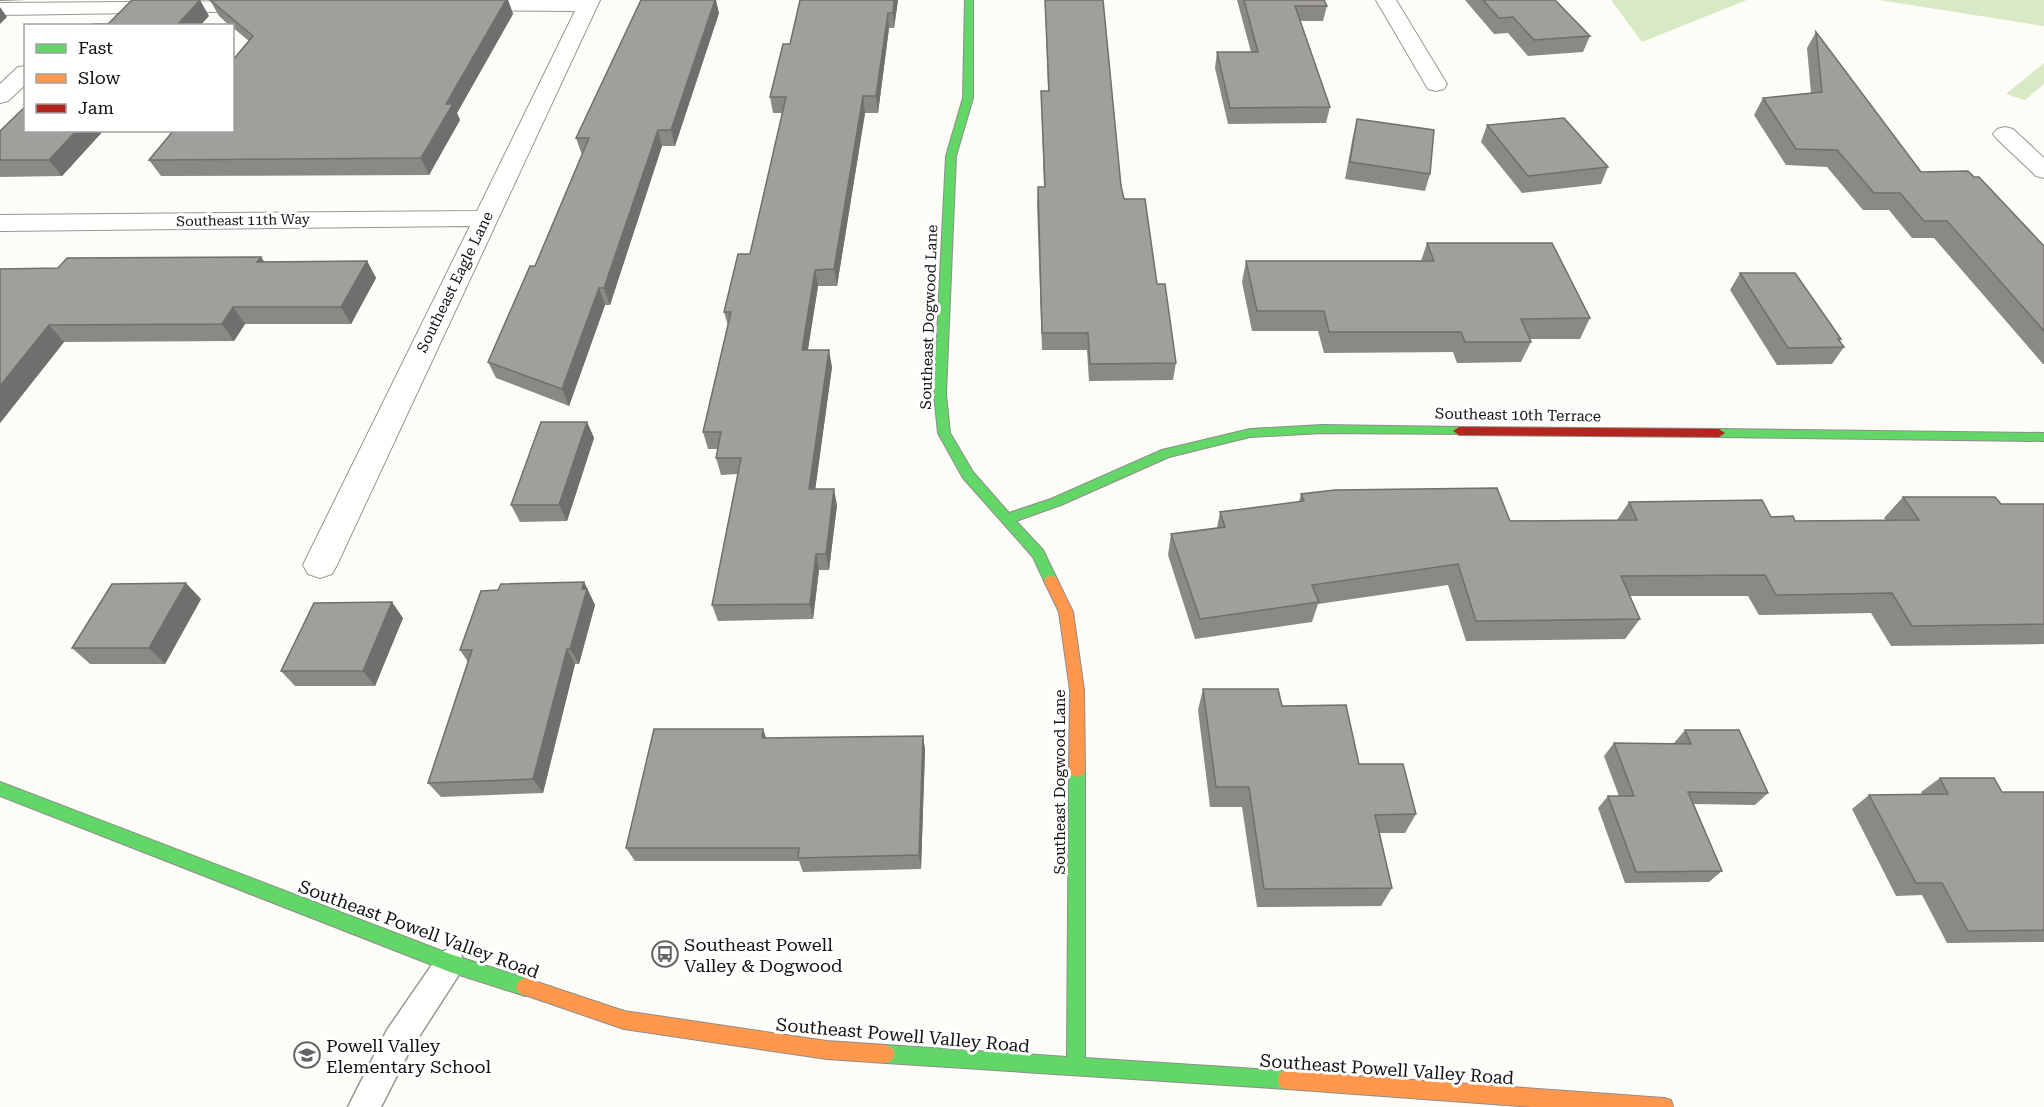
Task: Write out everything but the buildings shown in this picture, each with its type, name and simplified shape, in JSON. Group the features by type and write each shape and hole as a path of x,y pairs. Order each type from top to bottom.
{"street":[{"name":"Southeast Dogwood Lane","path":"969,0 968,98 951,156 940,394 944,433 968,475 1038,554 1066,612 1077,690 1076,1066"},
{"path":"1386,0 1436,84"},
{"path":"453,6 588,3"},
{"name":"Southeast Eagle Lane","path":"320,565 588,3"},
{"path":"76,24 97,4"},
{"path":"0,9 97,4 277,7"},
{"path":"0,96 24,74"},
{"path":"2005,134 2044,171"},
{"name":"Southeast 11th Way","path":"0,223 486,218"},
{"name":"Southeast 10th Terrace","path":"1007,519 1056,502 1166,453 1250,433 1322,429 2044,437"},
{"name":"Southeast Powell Valley Road","path":"0,789 450,963 624,1020 827,1050 1076,1066 1472,1099 1664,1107"}],"lane":[{"path":"364,1107 398,1041 450,963"}],"green space":[{"path":"1611,0 1747,0 1642,42"},
{"path":"1879,0 2044,0 2044,26 2043,26"},
{"path":"2044,63 2044,84 2025,100 2006,94"}],"traffic: fast":[{"path":"969,0 968,98 951,156 940,394 944,433 968,475 1038,554 1051,581"},
{"path":"1007,519 1056,502 1166,453 1250,433 1322,429 1459,431"},
{"path":"1719,433 2044,437"},
{"path":"1076,1066 1077,770"},
{"path":"0,789 450,963 525,987"},
{"path":"886,1054 1287,1080"}],"traffic: slow":[{"path":"1051,581 1066,612 1077,690 1077,770"},
{"path":"525,987 624,1020 827,1050 886,1054"},
{"path":"1287,1080 1664,1107"}],"traffic: jam":[{"path":"1459,431 1719,433"}],"place":[{"name":"Southeast Powell Valley & Dogwood","path":"665,954"},
{"name":"Powell Valley Elementary School","path":"307,1055"}]}
